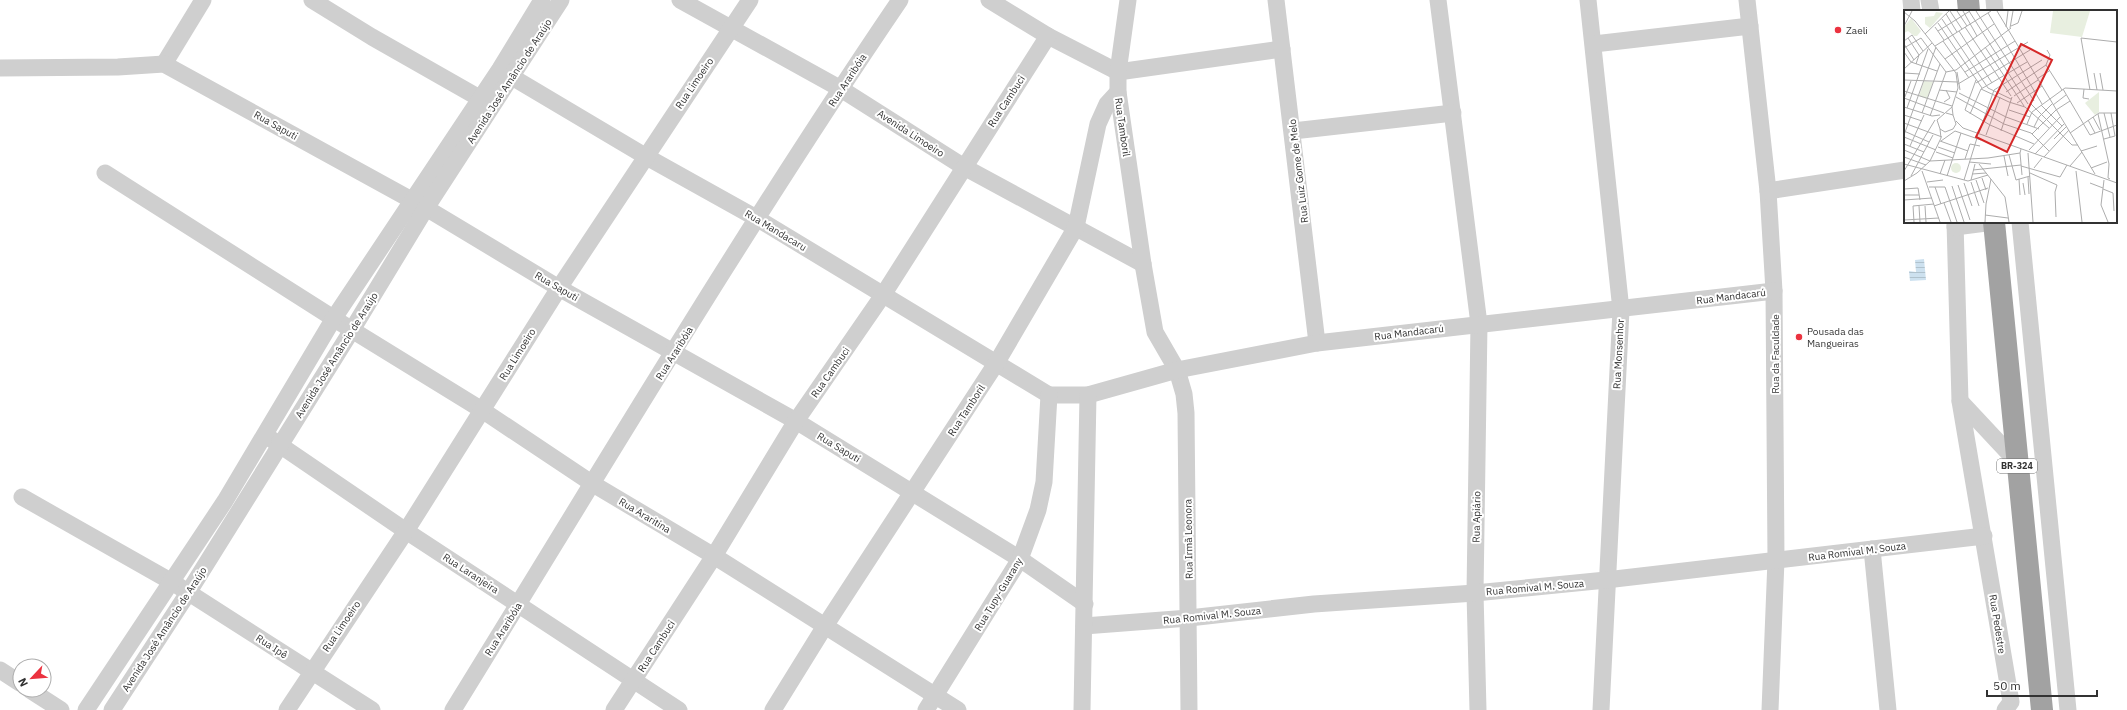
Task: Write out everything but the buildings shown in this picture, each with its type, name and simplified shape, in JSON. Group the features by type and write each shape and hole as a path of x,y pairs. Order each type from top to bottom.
{"highway":[{"path":"1968,0 1969,10"},
{"name":"BR-324","path":"1994,223 2042,710"}],"street":[{"path":"0,68 118,67 164,64 203,0"},
{"path":"312,0 372,38 486,102"},
{"path":"506,73 542,0"},
{"name":"Avenida José Amâncio de Araújo","path":"112,710 188,593 352,330 419,204 506,73 561,0"},
{"name":"Avenida Limoeiro","path":"680,0 841,89 964,167 1143,264"},
{"name":"Rua Limoeiro","path":"287,710 406,531 558,288 750,0"},
{"name":"Rua Araribóia","path":"453,710 674,352 841,89 900,0"},
{"path":"989,0 1012,7 1048,36 1118,72 1282,49"},
{"name":"Rua Tamboril","path":"1128,0 1118,72 1118,92 1143,264 1155,332 1177,370"},
{"name":"Rua Luiz Gome de Melo","path":"1276,0 1318,343"},
{"name":"Rua Apiário","path":"1438,0 1479,324 1475,593 1478,710"},
{"name":"Rua Monsenhor","path":"1588,0 1594,44 1621,310 1606,580 1601,710"},
{"name":"Rua da Faculdade","path":"1747,0 1768,191 1774,291 1776,560 1770,710"},
{"path":"1911,0 1912,10"},
{"path":"1930,0 1931,10"},
{"path":"1994,0 1995,10"},
{"path":"1594,44 1750,26"},
{"name":"Rua Cambuci","path":"614,710 714,556 796,421 884,295 1048,36"},
{"name":"Rua Saputi","path":"164,64 419,204 558,288 796,421 1020,558 1085,604"},
{"name":"Rua Mandacaru","path":"506,73 645,156 758,219 997,362 1049,395"},
{"name":"Rua Tamboril","path":"773,710 825,626 997,362 1076,227 1100,120 1107,104 1118,92"},
{"path":"1293,132 1453,114"},
{"path":"1768,191 1904,170"},
{"name":"Rua Araritina","path":"105,174 482,410 593,484 714,556 958,710"},
{"path":"86,710 225,501 334,318 419,204"},
{"path":"1955,225 1981,223"},
{"path":"2020,223 2068,710"},
{"name":"Rua Pedestre","path":"1955,225 1960,401 2011,702 2005,710"},
{"name":"Rua Mandacarú","path":"1049,395 1088,395 1177,370 1318,343 1479,324 1621,310 1774,291"},
{"name":"Rua Irmã Leonora","path":"1177,370 1184,394 1186,413 1189,710"},
{"name":"Rua Tupy-Guarany","path":"926,710 1020,558 1038,510 1044,482 1049,395"},
{"path":"1082,710 1088,395"},
{"path":"1960,401 2017,462"},
{"name":"Rua Laranjeira","path":"264,435 406,531 679,710"},
{"name":"Rua Ipê","path":"22,497 172,582 372,710"},
{"name":"Rua Romival M. Souza","path":"1084,626 1189,618 1314,604 1475,593 1606,580 1984,536"},
{"path":"1872,549 1888,710"},
{"path":"0,670 12,678"},
{"path":"42,698 61,710"}],"water":[{"path":"1924,259 1926,280 1910,281 1909,271 1916,272 1915,260"}],"place":[{"name":"Zaeli","path":"1838,30"},
{"name":"Pousada das Mangueiras","path":"1799,337"}]}
